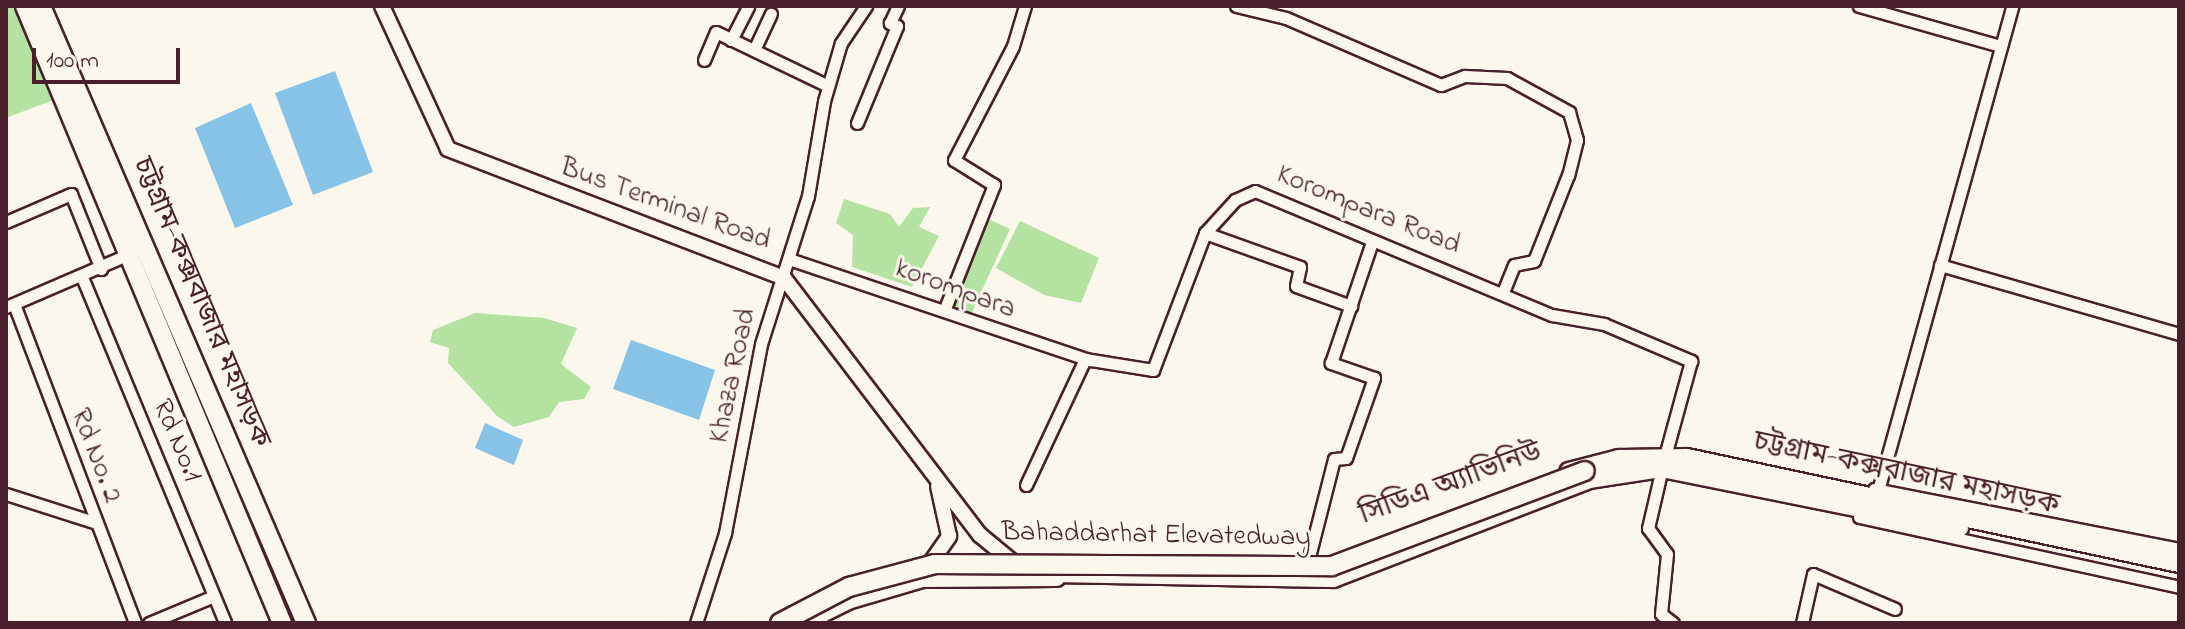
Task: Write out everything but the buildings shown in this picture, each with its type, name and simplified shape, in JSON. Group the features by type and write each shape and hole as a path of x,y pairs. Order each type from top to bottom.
{"highway":[{"path":"25,6 137,251 282,623"},
{"name":"চট্টগ্রাম-কক্সবাজার মহাসড়ক","path":"41,6 137,251 306,623"},
{"name":"চট্টগ্রাম-কক্সবাজার মহাসড়ক","path":"1621,466 1664,462 1808,489 2179,575"},
{"name":"সিডিএ অ্যাভিনিউ","path":"782,623 866,584 923,571 1017,565 1308,561 1621,466"},
{"name":"সিডিএ অ্যাভিনিউ","path":"800,623 922,578 975,573 1328,591 1621,466"},
{"name":"Bahaddarhat Elevatedway","path":"782,623 849,587 935,564 1332,566 1587,475 1621,466"},
{"name":"Bahaddarhat Elevatedway","path":"800,623 856,594 940,573 1333,578 1587,475"},
{"name":"চট্টগ্রাম-কক্সবাজার মহাসড়ক","path":"1808,489 1858,493 2179,563"}],"main road":[{"name":"Bus Terminal Road","path":"380,6 448,149 784,278 934,470 980,535 1017,565"},
{"name":"Bus Terminal Road","path":"923,571 949,536 934,470"}],"street":[{"path":"731,40 748,6"},
{"name":"Khaza Road","path":"696,623 725,533 761,344 792,260 828,86 841,43 866,6"},
{"path":"857,123 897,26 890,23 898,6"},
{"path":"944,311 994,185 954,160 1013,46 1025,6"},
{"path":"1236,6 1286,18 1441,85 1460,76 1507,78 1569,112 1577,140 1568,175 1534,261 1514,265 1503,292"},
{"path":"1859,6 2000,46"},
{"path":"1879,487 2012,6"},
{"path":"754,50 771,14"},
{"path":"704,60 716,32 828,86"},
{"name":"Korompara Road","path":"1085,359 1153,370 1205,233 1235,200 1255,191 1372,242 1542,309 1604,324 1691,361 1664,462"},
{"path":"6,222 71,194 101,269"},
{"path":"1205,233 1300,267 1296,286 1351,306"},
{"path":"1308,561 1334,459 1346,458 1374,378 1331,363 1372,242"},
{"path":"10,306 137,251"},
{"name":"korompara","path":"792,260 1085,359 1104,362"},
{"path":"1940,265 2179,334"},
{"name":"Rd No.1","path":"82,277 225,623"},
{"name":"Rd No. 2","path":"10,306 135,623"},
{"path":"1026,485 1085,359"},
{"path":"1664,462 1648,528 1667,554 1661,614 1673,623"},
{"path":"1858,493 1879,487 2179,549"},
{"path":"1808,489 1829,509 2179,587"},
{"path":"6,494 94,522"},
{"path":"1802,623 1813,574 1895,609"},
{"path":"152,623 214,596"}],"green space":[{"path":"6,6 14,6 56,99 6,118"},
{"path":"844,199 890,214 899,227 913,208 930,207 919,227 939,236 912,287 852,267 853,235 836,223"},
{"path":"988,219 1010,229 969,319 948,310"},
{"path":"1020,221 1099,258 1081,303 1044,295 996,268"},
{"path":"475,313 544,318 577,328 561,364 591,387 584,399 559,402 549,417 514,427 497,416 448,363 449,348 430,342 433,330"}],"water":[{"path":"335,71 373,172 313,195 275,93"},
{"path":"251,103 293,205 235,228 195,128"},
{"path":"631,340 715,370 699,420 613,389"},
{"path":"485,423 523,440 514,465 475,448"}]}
